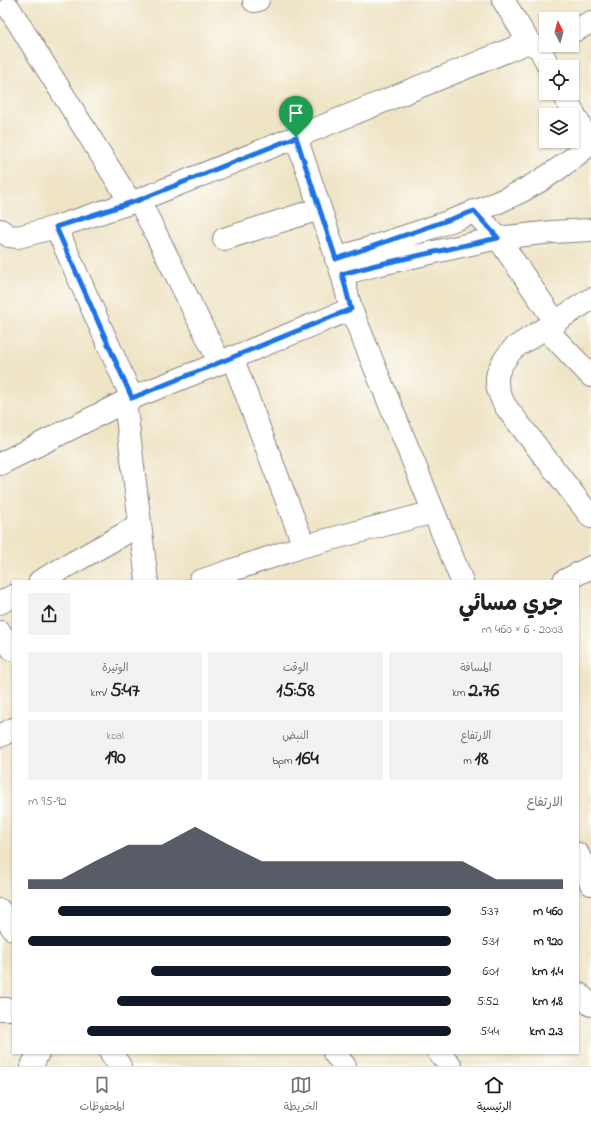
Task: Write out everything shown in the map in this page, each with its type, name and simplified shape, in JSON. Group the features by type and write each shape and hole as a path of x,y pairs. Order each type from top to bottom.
{"street":[{"path":"503,0 539,48"},
{"path":"11,7 135,202 226,360 304,546"},
{"path":"579,28 591,22"},
{"path":"0,230 9,236 18,237 56,227 135,202 296,137 539,52"},
{"path":"339,267 523,190 573,159 591,145 567,100"},
{"path":"296,137 339,267 351,309 462,580"},
{"path":"224,239 319,209"},
{"path":"474,211 498,238 551,326 591,376"},
{"path":"56,227 128,400 147,580"},
{"path":"339,267 376,265 498,238 552,232 591,230"},
{"path":"591,300 514,348 504,358 498,370 497,382 498,394 506,407 591,517"},
{"path":"3,456 128,400 351,309"},
{"path":"203,580 304,546 434,512"},
{"path":"42,580 140,525"},
{"path":"566,580 591,567"},
{"path":"0,604 12,597"},
{"path":"0,632 12,649"},
{"path":"0,736 12,730"},
{"path":"579,856 591,884"},
{"path":"0,910 12,928"},
{"path":"579,994 591,1004"},
{"path":"0,1010 12,1009"},
{"path":"32,1066 38,1054"},
{"path":"112,1054 120,1066"},
{"path":"335,1054 345,1066"},
{"path":"440,1054 451,1066"}],"route":[{"path":"296,137 336,259 474,211 498,238 342,274 351,309 132,398 56,227 139,200 296,137"}]}
